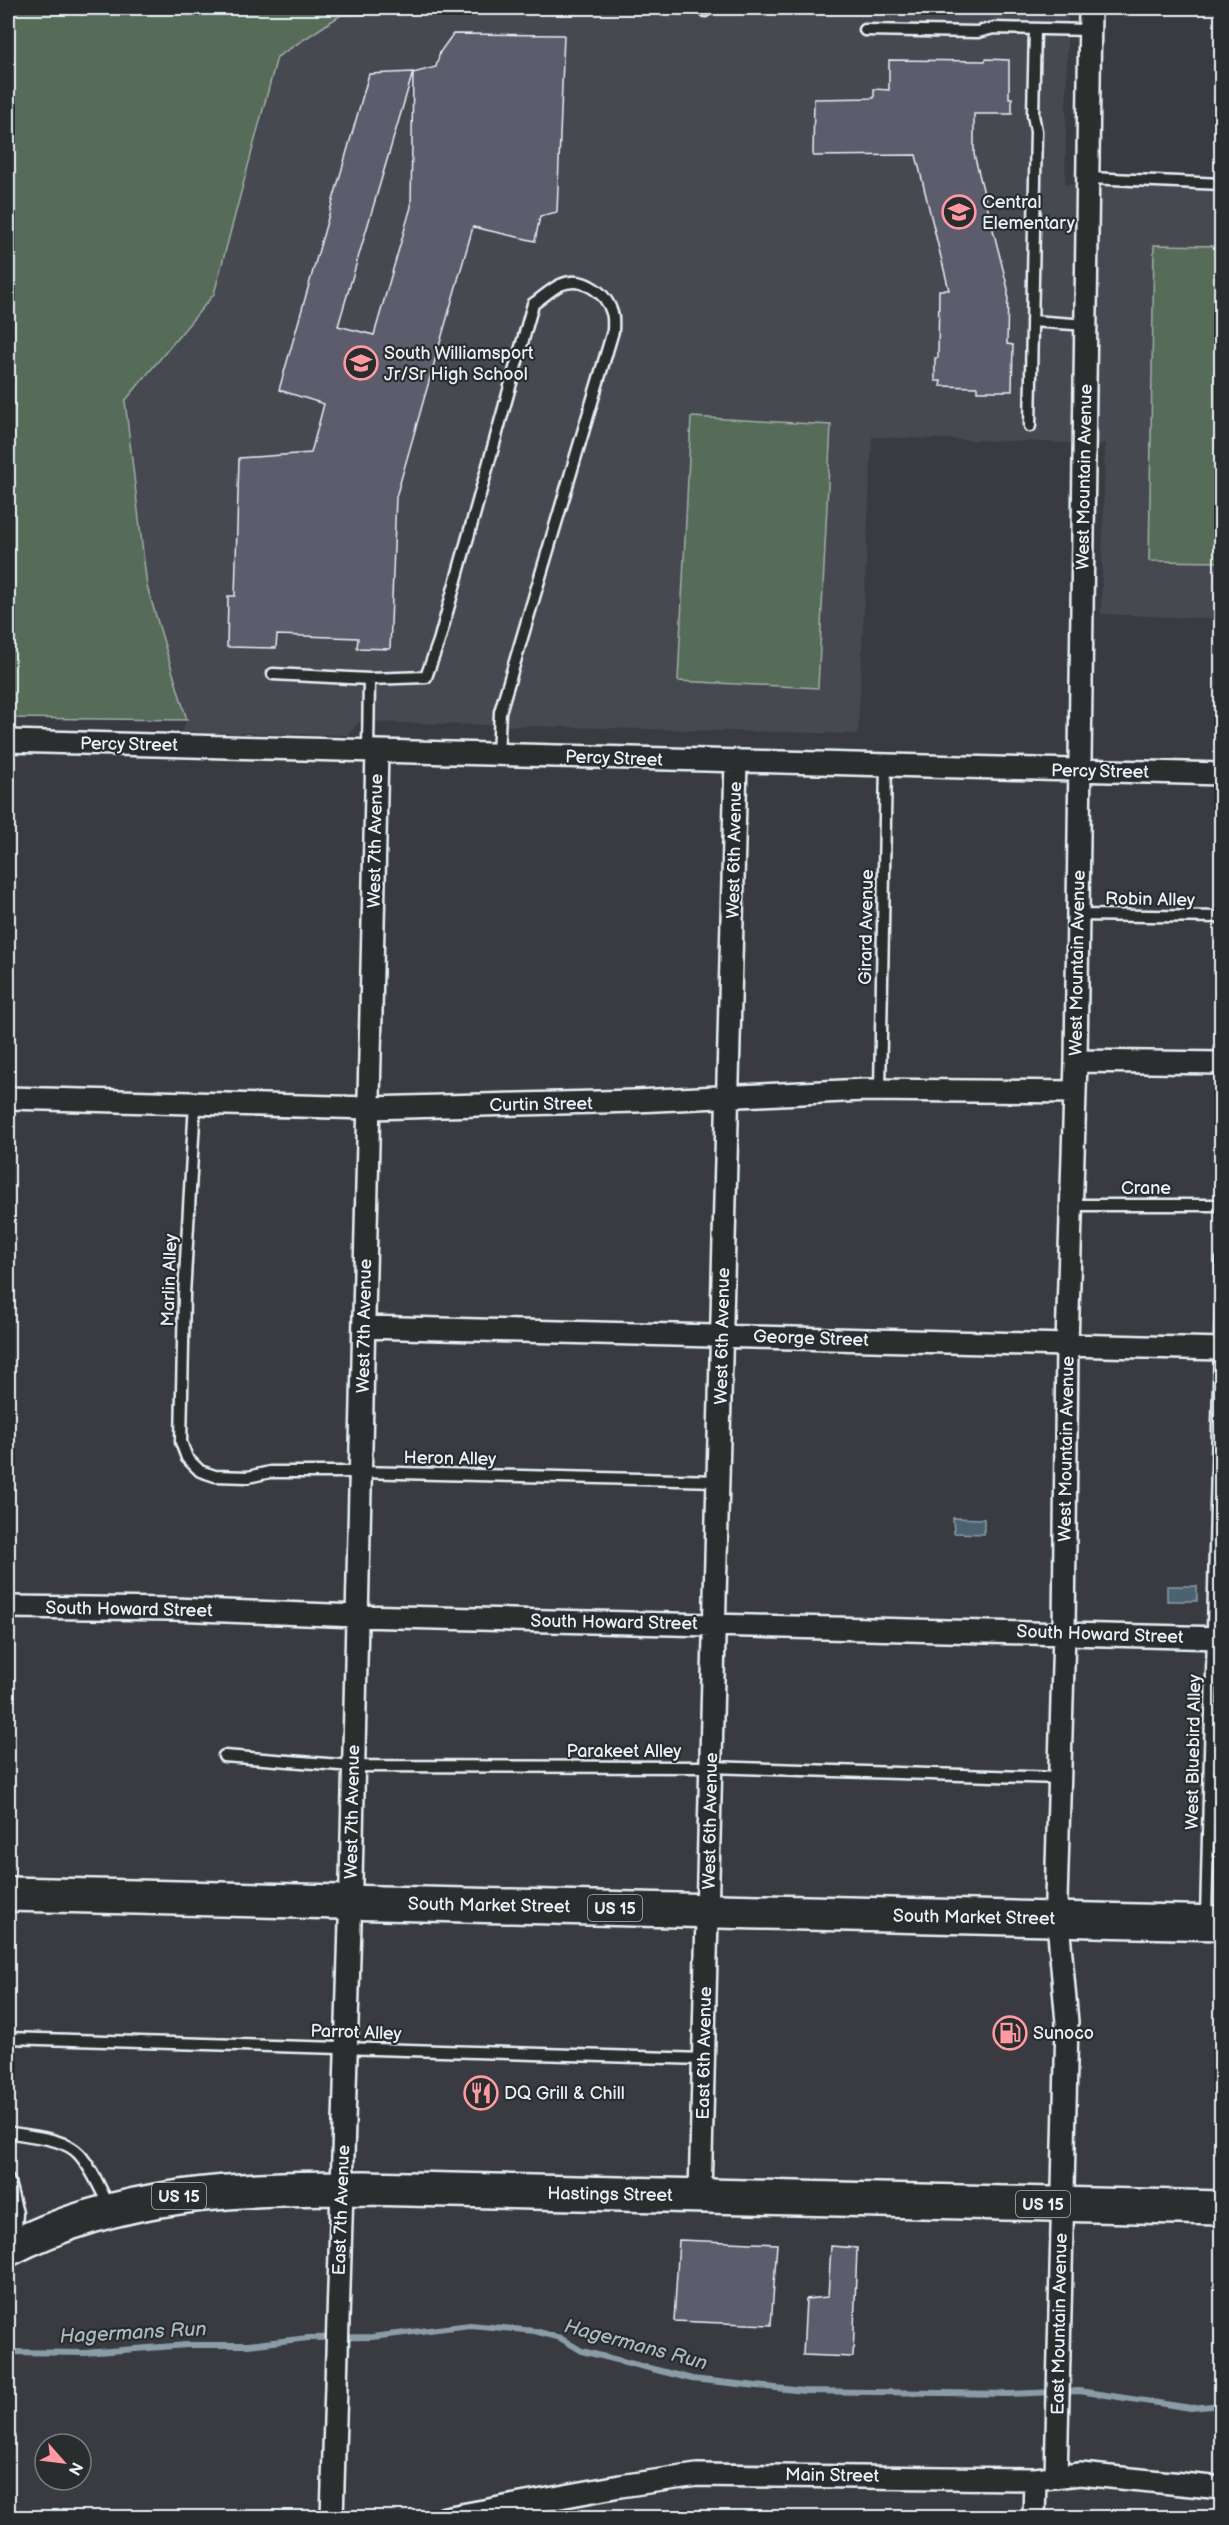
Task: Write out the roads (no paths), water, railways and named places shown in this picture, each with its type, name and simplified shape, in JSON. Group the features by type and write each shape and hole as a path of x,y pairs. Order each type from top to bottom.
{"highway":[{"name":"South Market Street","path":"8,1894 1214,1922"},
{"name":"Hastings Street","path":"11,2247 78,2220 112,2210 214,2192 342,2188 1221,2208"}],"street":[{"name":"West Mountain Avenue","path":"1058,1919 1056,1900 1064,1633 1067,1344 1076,1061 1090,8"},
{"name":"Percy Street","path":"8,741 1221,774"},
{"name":"West 7th Avenue","path":"350,1902 369,1108 372,751"},
{"name":"West 6th Avenue","path":"707,1910 736,761"},
{"path":"1076,1061 1221,1063"},
{"name":"Curtin Street","path":"8,1098 369,1108 636,1101 880,1090 1075,1092"},
{"name":"George Street","path":"364,1328 1220,1349"},
{"name":"South Howard Street","path":"8,1607 173,1609 357,1616 1217,1638"},
{"name":"East 7th Avenue","path":"332,2517 350,1902"},
{"name":"East 6th Avenue","path":"700,2196 707,1910"},
{"name":"East Mountain Avenue","path":"1056,2477 1067,2022 1058,1919"},
{"name":"Main Street","path":"445,2517 504,2512 620,2486 719,2474 1035,2479 1080,2474 1221,2488"},
{"path":"1034,2517 1035,2479"}],"lane":[{"path":"865,30 978,32 994,28 1090,30"},
{"path":"1030,426 1036,131 1033,115 1035,30"},
{"path":"1089,178 1221,184"},
{"path":"273,674 369,679 426,677 439,641 533,304 560,285 580,282 592,286 609,303 614,315 613,331 500,712 498,754"},
{"path":"1032,321 1087,325"},
{"path":"369,679 372,751"},
{"name":"Girard Avenue","path":"880,1090 886,764"},
{"name":"Robin Alley","path":"1078,915 1221,917"},
{"name":"Marlin Alley","path":"187,1458 181,1442 184,1295 195,1103"},
{"name":"Crane","path":"1071,1204 1221,1205"},
{"name":"West Bluebird Alley","path":"1214,1922 1209,1780 1217,1638 1221,1260"},
{"name":"Heron Alley","path":"187,1458 200,1471 215,1476 248,1477 270,1472 360,1472 718,1481"},
{"name":"Parakeet Alley","path":"224,1756 353,1766 711,1767 1060,1778"},
{"path":"1209,1780 1221,1780"},
{"name":"Parrot Alley","path":"8,2038 704,2059"},
{"path":"8,2132 58,2142 71,2148 80,2155 112,2210"},
{"path":"8,2179 17,2213 11,2247"}],"water":[{"path":"953,1518 984,1519 984,1534 954,1533"},
{"path":"1167,1586 1197,1586 1197,1601 1167,1601"}],"waterway":[{"name":"Hagermans Run","path":"8,2352 84,2353 187,2345 248,2345 308,2338 372,2337 470,2325 535,2331 560,2338 582,2351 692,2379 804,2391 1009,2394 1079,2391 1191,2408 1222,2405"}],"place":[{"name":"Central Elementary","path":"959,212"},
{"name":"South Williamsport Jr/Sr High School","path":"361,363"},
{"name":"Sunoco","path":"1010,2033"},
{"name":"DQ Grill & Chill","path":"481,2093"}]}
